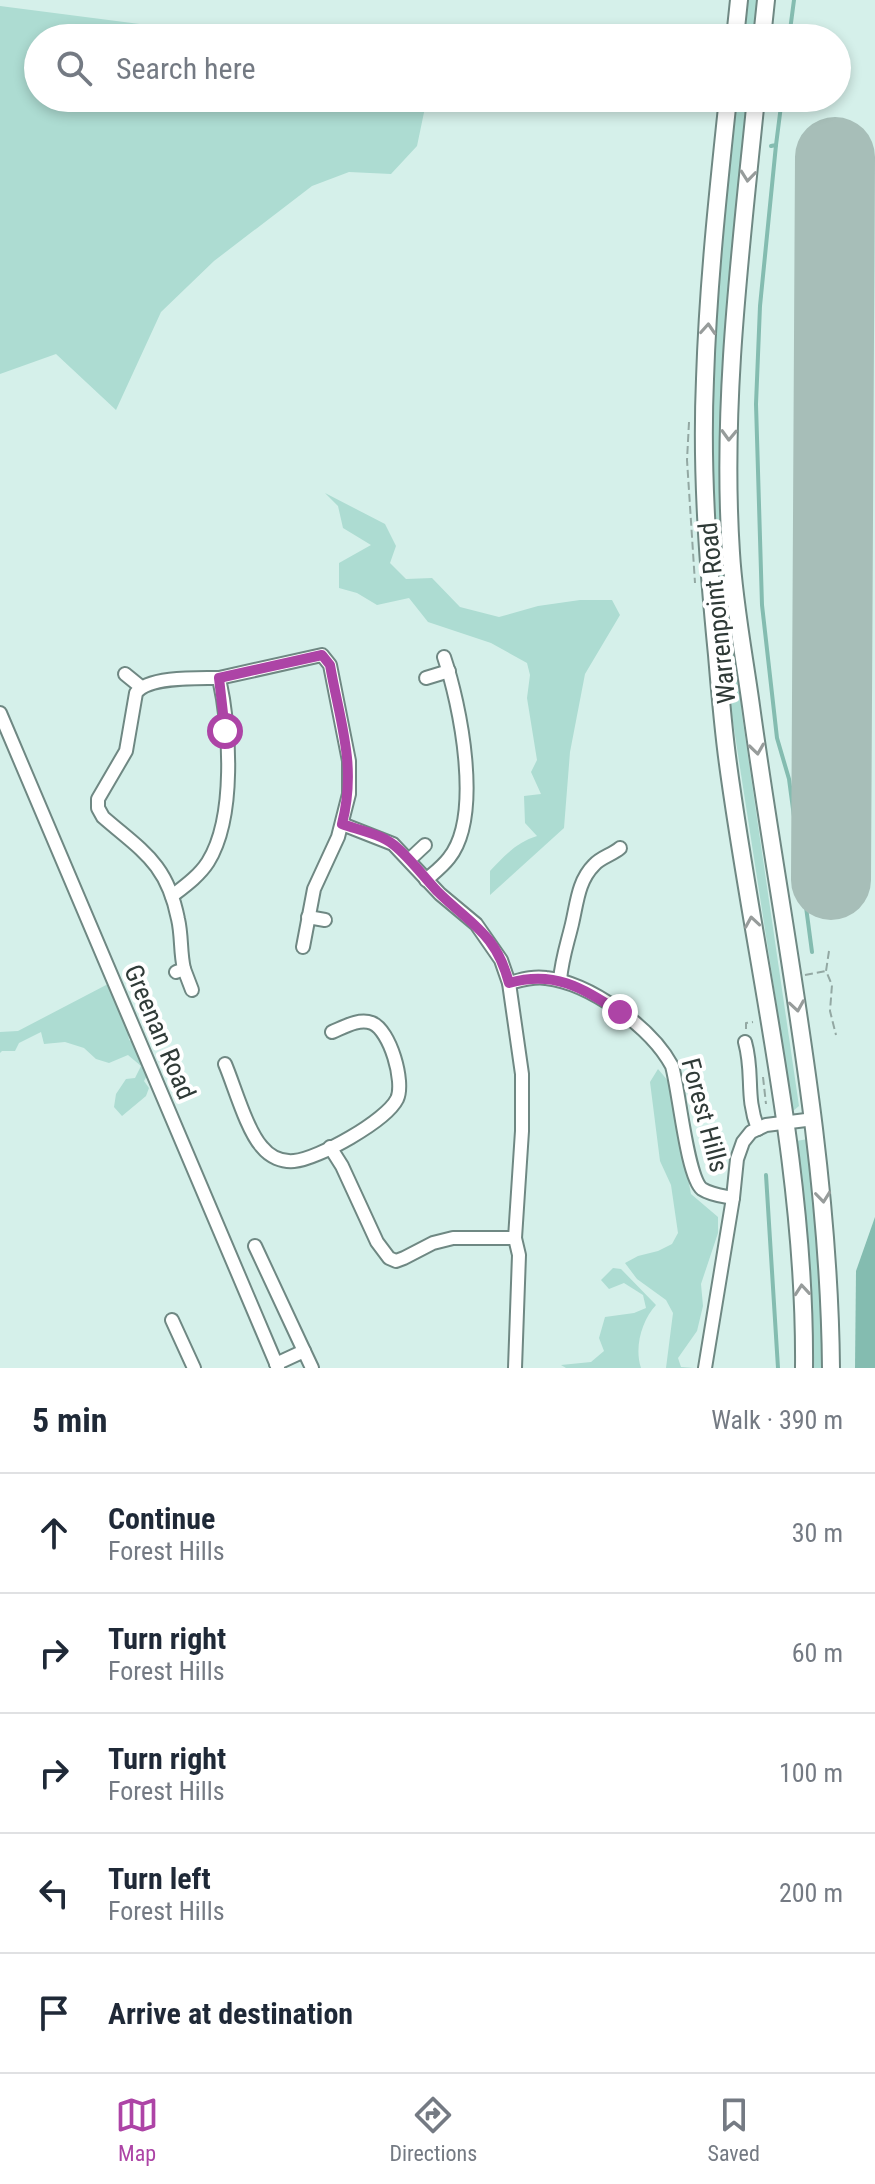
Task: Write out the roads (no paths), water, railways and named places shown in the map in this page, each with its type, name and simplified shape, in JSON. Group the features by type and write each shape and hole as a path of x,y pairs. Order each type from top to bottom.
{"highway":[{"path":"736,24 739,0"},
{"path":"763,24 766,0"},
{"name":"Warrenpoint Road","path":"727,112 705,381 706,542 727,761 786,1122 804,1308 804,1368"},
{"name":"Warrenpoint Road","path":"755,112 741,248 731,399 728,472 731,555 757,751 814,1119 826,1237 831,1368"}],"street":[{"path":"192,990 180,970 178,918 172,896 155,862 103,817 98,808 102,790 126,751 136,693 153,682 219,678 315,655 327,659 349,761 349,794 342,824 314,889 303,947"},
{"path":"426,880 451,857 464,826 464,754 459,712 444,657"},
{"path":"426,678 449,671"},
{"path":"125,674 141,687"},
{"path":"172,896 192,881 207,864 221,827 227,787 227,759 223,694 219,678"},
{"name":"Greenan Road","path":"0,713 277,1366"},
{"path":"342,824 393,844 426,880 486,935 501,960 509,983 522,1074 522,1131 515,1238 519,1255 515,1368"},
{"path":"409,860 425,845"},
{"path":"560,980 562,955 582,884 596,862 620,848"},
{"path":"609,857 616,870"},
{"path":"308,917 325,920"},
{"name":"Forest Hills","path":"509,983 532,977 560,980 607,1004 646,1030 672,1066 677,1080 697,1184 712,1194 733,1198"},
{"path":"225,1064 252,1132 263,1149 282,1160 303,1160 383,1118 396,1102 401,1083 392,1052 377,1025 369,1021 360,1022 332,1032"},
{"path":"745,1042 751,1062 750,1110 758,1129"},
{"path":"705,1368 740,1150 751,1132 766,1125 814,1119"},
{"path":"330,1147 377,1242 389,1258 396,1261 433,1243 453,1238 515,1238"},
{"path":"255,1246 270,1262 312,1368"},
{"path":"172,1320 194,1368"},
{"path":"277,1366 304,1351"}],"waterway":[{"path":"791,24 794,0"},
{"path":"771,146 776,145 780,112"},
{"path":"776,145 760,306 756,404 762,605 777,738 789,779 812,952"},
{"path":"766,1175 778,1368"}]}
